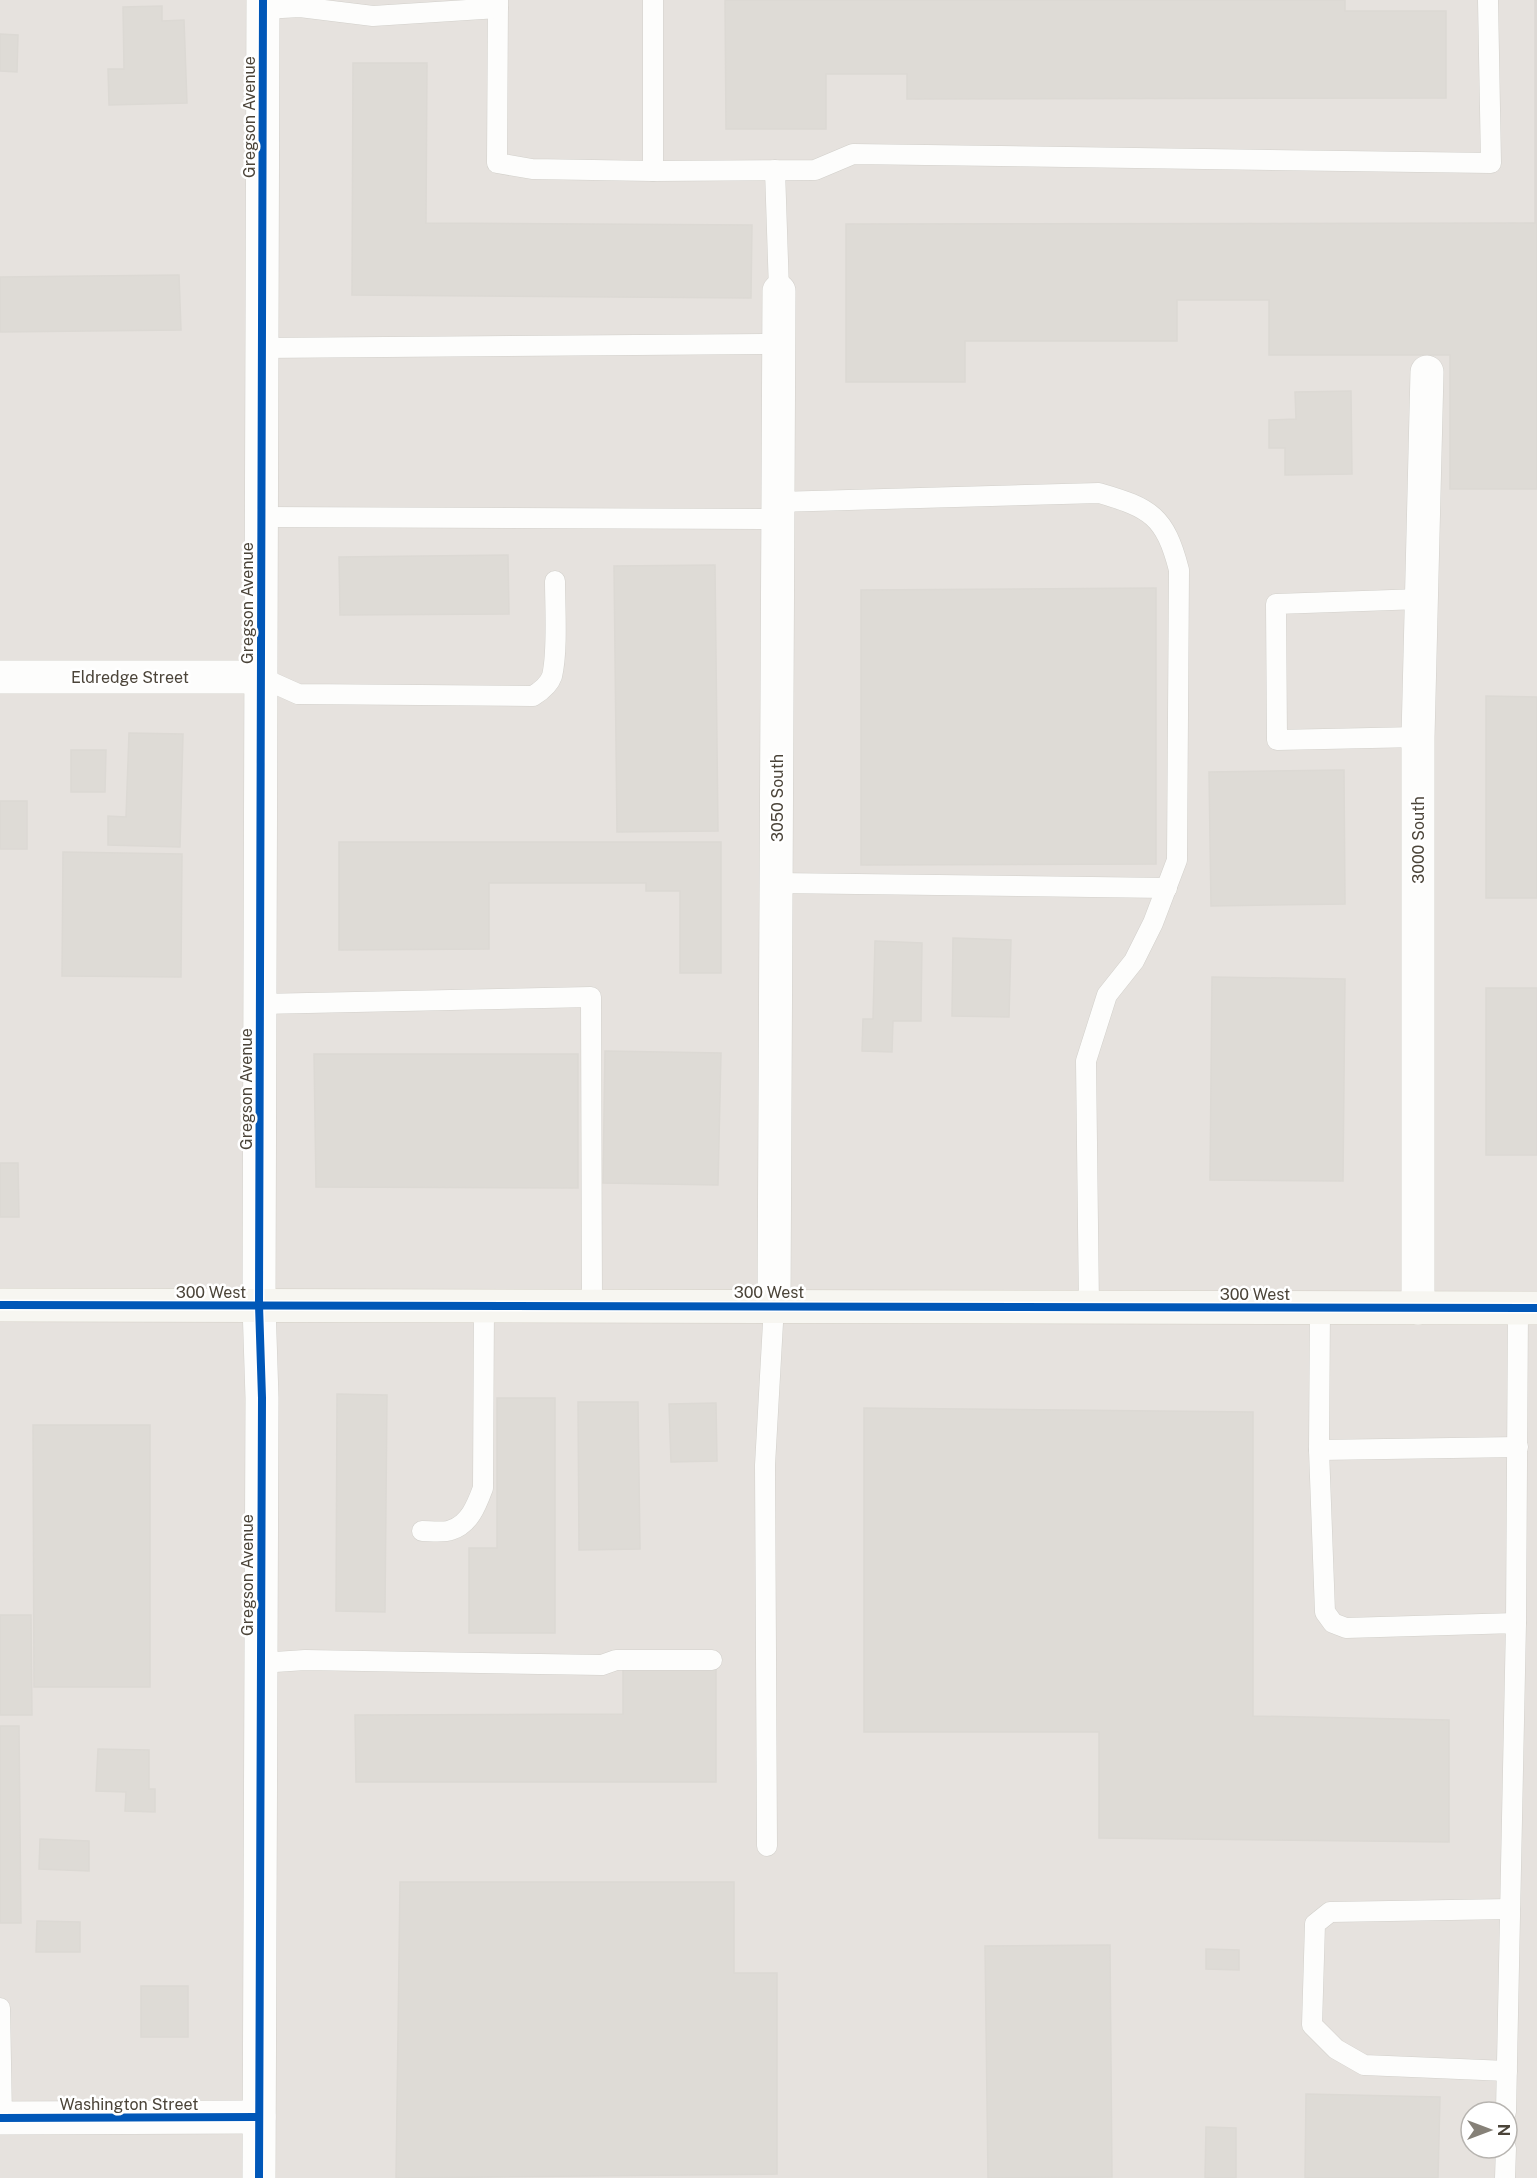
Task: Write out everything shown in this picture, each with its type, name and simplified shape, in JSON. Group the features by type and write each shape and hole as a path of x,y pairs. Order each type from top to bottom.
{"main road":[{"name":"300 West","path":"0,1305 1528,1308"}],"street":[{"name":"Gregson Avenue","path":"259,2178 263,4"},
{"name":"3050 South","path":"774,1305 779,291"},
{"name":"3000 South","path":"1418,1308 1418,737 1427,372"},
{"name":"Eldredge Street","path":"0,677 260,677"},
{"name":"Washington Street","path":"1,2118 259,2117"}],"lane":[{"path":"653,0 653,171"},
{"path":"263,4 373,16 498,4 496,163 532,170 653,171 815,170 853,154 1491,163 1488,0"},
{"path":"775,170 779,291"},
{"path":"262,348 779,344"},
{"path":"261,517 777,511 1100,493 1130,502 1159,521 1172,542 1179,570 1177,860 1153,923 1134,961 1107,995 1086,1061 1089,1307"},
{"path":"260,677 298,694 533,696 543,690 552,677 555,581"},
{"path":"1418,737 1277,740 1276,604 1422,599"},
{"path":"776,883 1167,888"},
{"path":"260,1004 591,997 592,1305"},
{"path":"422,1531 451,1530 464,1522 475,1510 483,1488 484,1305"},
{"path":"767,1846 765,1465 774,1305"},
{"path":"1320,1308 1319,1450 1325,1612 1333,1623 1346,1628 1516,1623"},
{"path":"1506,2100 1518,1447 1528,1308"},
{"path":"1319,1450 1518,1447"},
{"path":"260,1663 305,1660 602,1665 616,1660 712,1659"},
{"path":"1507,2072 1364,2066 1336,2049 1312,2025 1312,2014 1315,1924 1330,1912 1510,1909"},
{"path":"0,2008 1,2118"},
{"path":"1505,2178 1506,2160"}],"shaded area":[{"path":"0,0 1537,0 1537,2178 0,2178"}],"building":[{"path":"725,0 1345,0 1345,11 1446,11 1446,98 907,99 907,74 826,74 826,129 726,129"},
{"path":"1535,0 1537,0 1537,489 1450,489 1450,355 1269,355 1269,300 1177,300 1177,341 965,341 965,382 846,382 846,224 1535,223"},
{"path":"162,6 162,21 184,20 187,103 109,105 108,69 124,69 123,7"},
{"path":"0,34 18,35 17,72 0,71"},
{"path":"353,63 427,63 426,223 752,225 751,298 352,295"},
{"path":"179,275 181,330 0,332 0,277"},
{"path":"1351,391 1352,474 1285,475 1285,448 1269,448 1269,420 1296,419 1295,392"},
{"path":"508,555 509,614 340,615 339,557"},
{"path":"715,565 718,831 617,832 614,566"},
{"path":"1156,588 1156,864 861,865 861,590"},
{"path":"1486,696 1537,697 1537,898 1486,898"},
{"path":"129,733 183,734 180,847 108,845 108,816 126,817"},
{"path":"71,750 106,750 105,792 71,792"},
{"path":"1344,770 1345,904 1211,906 1209,772"},
{"path":"0,801 27,801 27,849 0,849"},
{"path":"339,842 721,842 721,973 680,973 680,891 646,891 646,883 489,883 489,949 339,950"},
{"path":"63,852 182,854 181,977 62,976"},
{"path":"953,938 1011,940 1009,1017 952,1016"},
{"path":"875,941 922,943 921,1021 893,1021 892,1052 862,1051 863,1019 873,1019"},
{"path":"1212,977 1345,979 1343,1181 1210,1180"},
{"path":"1486,988 1537,988 1537,1155 1486,1155"},
{"path":"605,1051 721,1053 718,1185 603,1183"},
{"path":"314,1054 578,1054 578,1188 316,1187"},
{"path":"0,1163 18,1163 19,1217 0,1217"},
{"path":"337,1394 387,1395 385,1612 336,1611"},
{"path":"497,1398 555,1398 555,1633 469,1633 469,1548 497,1548"},
{"path":"578,1402 638,1402 640,1549 579,1550"},
{"path":"716,1403 717,1461 671,1462 669,1404"},
{"path":"864,1408 1253,1412 1253,1716 1449,1720 1449,1842 1099,1838 1099,1732 864,1732"},
{"path":"33,1425 150,1425 150,1687 34,1687"},
{"path":"0,1615 31,1615 32,1715 0,1715"},
{"path":"623,1665 716,1665 716,1782 356,1782 355,1715 623,1714"},
{"path":"0,1726 19,1726 21,1923 0,1923"},
{"path":"98,1749 149,1750 149,1789 155,1789 155,1812 125,1811 126,1792 96,1791"},
{"path":"40,1839 89,1841 89,1871 39,1869"},
{"path":"400,1882 734,1882 734,1973 777,1973 777,2174 396,2178"},
{"path":"37,1921 80,1922 80,1952 36,1952"},
{"path":"1110,1945 1112,2177 988,2178 985,1946"},
{"path":"1206,1949 1239,1950 1239,1970 1206,1969"},
{"path":"141,1986 188,1986 188,2037 141,2037"},
{"path":"1306,2094 1440,2097 1438,2178 1305,2178"},
{"path":"1206,2127 1236,2128 1236,2178 1205,2178"}],"cycle path":[{"path":"259,2178 263,0"},
{"path":"0,1305 1537,1308"},
{"path":"0,2118 259,2117"}]}
